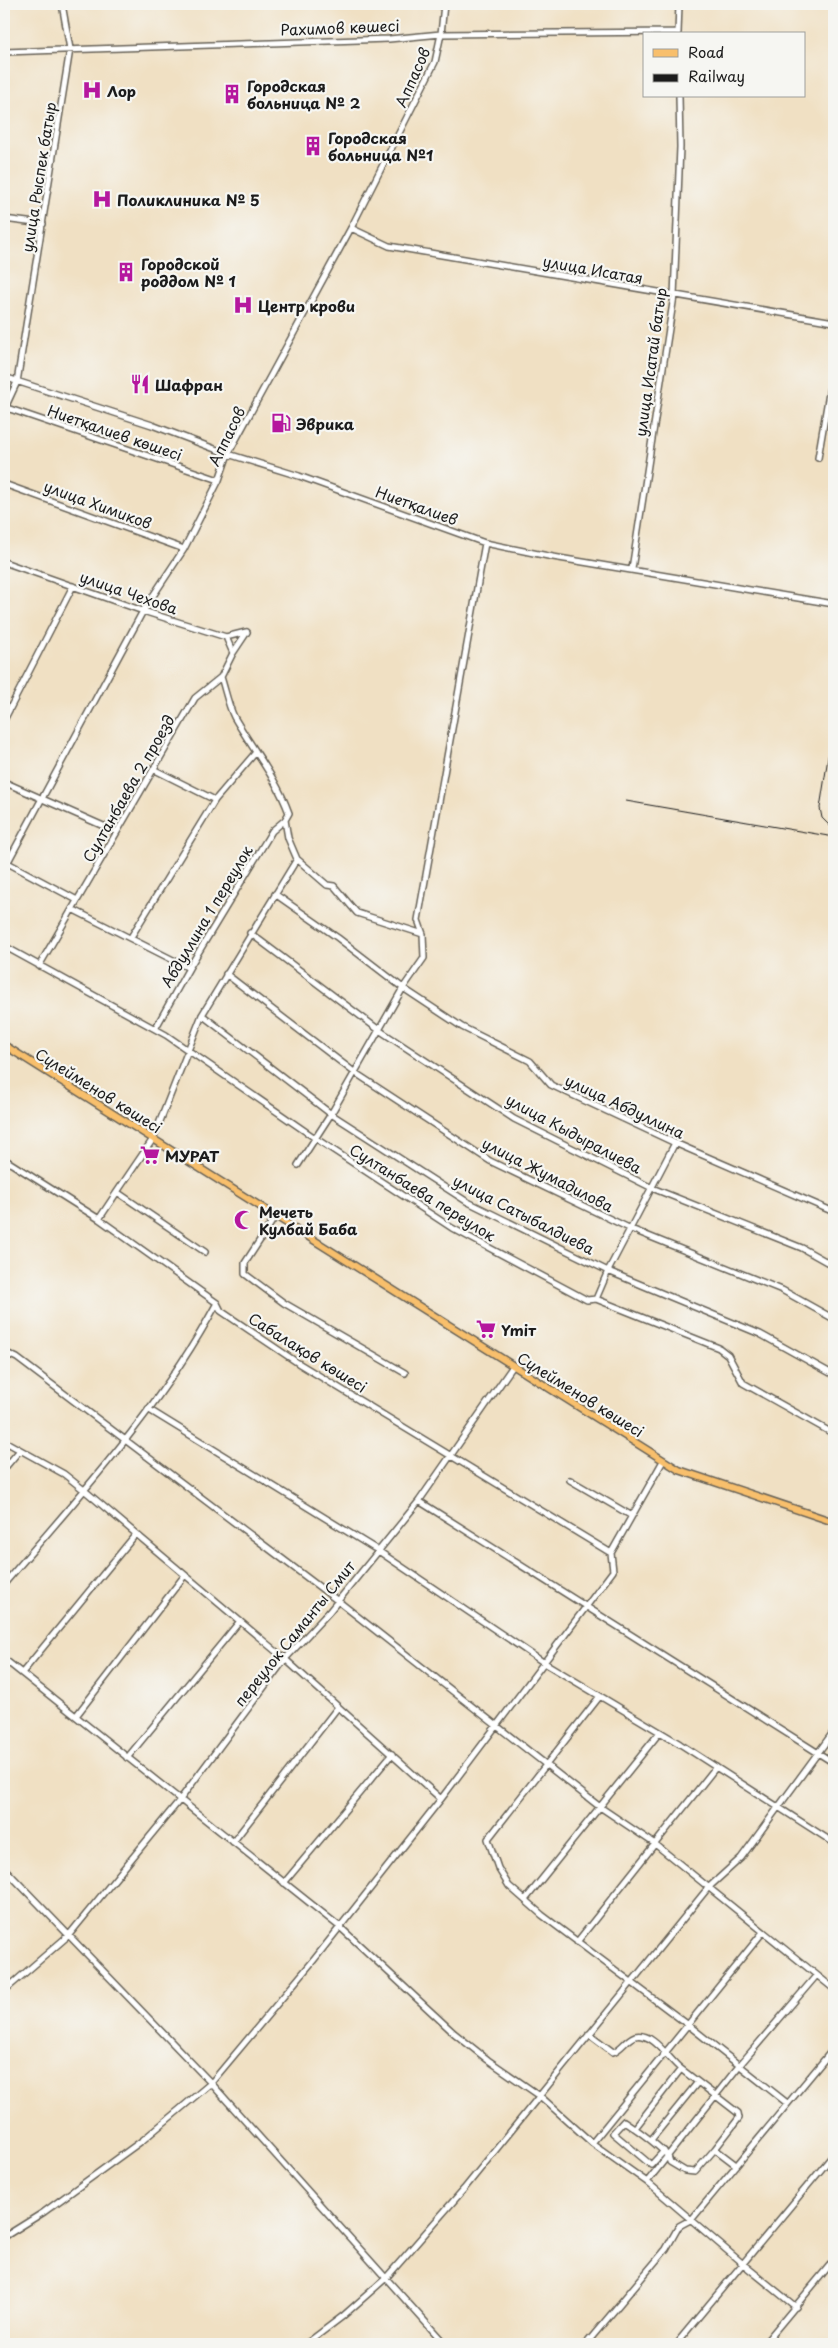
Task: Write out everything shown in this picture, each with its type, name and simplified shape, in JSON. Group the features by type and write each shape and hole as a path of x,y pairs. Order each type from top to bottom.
{"main road":[{"name":"Сүлейменов көшесі","path":"4,1044 662,1460 696,1478 834,1522"}],"street":[{"name":"улица Рыспек батыр","path":"4,408 17,382 70,49 62,4"},
{"name":"Аппасов","path":"4,869 6,862 43,799 143,611 184,549 219,480 228,454 351,228 435,62 441,34 444,4"},
{"path":"678,32 679,4"},
{"name":"Рахимов көшесі","path":"4,52 389,39 441,34 643,33"},
{"name":"улица Исатай батыр","path":"632,569 674,296 680,147 679,98"},
{"path":"4,219 43,224"},
{"name":"улица Исатая","path":"351,228 389,246 834,322"},
{"path":"818,458 834,364"},
{"name":"Ниетқалиев","path":"4,377 152,425 228,454 299,476 485,543 553,557 834,604"},
{"name":"Ниетқалиев көшесі","path":"4,408 219,480"},
{"name":"улица Химиков","path":"4,484 184,549"},
{"path":"298,1165 331,1114 402,988 424,958 423,934 418,920 485,543"},
{"path":"4,569 5,563"},
{"name":"улица Чехова","path":"5,563 143,611 226,637"},
{"path":"4,720 73,586"},
{"name":"Султанбаева 2 проезд","path":"39,966 194,698 221,677 233,653 247,632 226,637"},
{"path":"226,637 233,653"},
{"path":"221,677 233,715 276,780 284,798 289,813 285,820 288,838 297,859 327,885 334,886 357,913 423,934"},
{"path":"131,938 214,800 256,752"},
{"path":"153,769 214,800"},
{"path":"4,782 117,832"},
{"name":"Абдуллина 1 переулок","path":"155,1029 189,968 272,831 285,820"},
{"path":"99,1219 153,1139 202,1015 250,933 297,859"},
{"path":"6,862 77,900"},
{"name":"улица Абдуллина","path":"275,894 338,938 402,988 462,1027 530,1061 551,1085 676,1144 834,1212"},
{"path":"72,909 189,968"},
{"name":"улица Кыдыралиева","path":"250,933 379,1030 514,1119 652,1188 802,1248 834,1266"},
{"name":"Султанбаева переулок","path":"4,946 155,1029 187,1049 315,1138 452,1228 586,1300 596,1300 719,1348 728,1355 743,1383 834,1434"},
{"name":"улица Жумадилова","path":"226,974 354,1072 490,1161 631,1229 782,1290 834,1319"},
{"name":"улица Сатыбалдиева","path":"202,1015 331,1114 466,1202 608,1272 760,1334 834,1375"},
{"path":"596,1300 608,1272 676,1144"},
{"name":"Сабалақов көшесі","path":"4,1159 99,1219 217,1303 221,1311 298,1363 451,1454 611,1553"},
{"path":"117,1192 205,1252"},
{"path":"275,1217 245,1263 245,1274 284,1303 405,1374"},
{"path":"4,1584 84,1490 148,1409 185,1356 217,1303"},
{"path":"4,1352 17,1358 338,1601 600,1807 655,1844 834,1990"},
{"name":"переулок Саманты Смит","path":"4,1991 69,1935 179,1801 285,1659 338,1601 418,1501 513,1366"},
{"path":"148,1409 378,1550 543,1662 660,1732 834,1843"},
{"path":"4,1441 64,1474 84,1490 285,1659 441,1799"},
{"path":"4,1469 20,1450"},
{"path":"4,2237 44,2212 142,2140 211,2083 340,1927 441,1799 613,1571 611,1553 662,1460"},
{"path":"570,1480 632,1516"},
{"path":"418,1501 834,1763"},
{"path":"22,1673 136,1534"},
{"path":"76,1716 185,1575"},
{"path":"127,1758 240,1621"},
{"path":"4,1659 179,1801 340,1927 454,2033 488,2060 540,2096 592,2143 647,2182 742,2264 796,2307"},
{"path":"600,1696 488,1838 498,1868 509,1886 576,1942 687,2024 787,2103"},
{"path":"232,1842 338,1706"},
{"path":"306,2344 343,2316 386,2278 540,2096 630,1982 708,1888 741,1858 834,1731"},
{"path":"525,1900 660,1732"},
{"path":"284,1883 392,1754"},
{"path":"576,1942 716,1768"},
{"path":"4,1868 211,2083 445,2344"},
{"path":"592,2143 763,1932"},
{"path":"647,2182 739,2066 816,1976"},
{"path":"589,2034 613,2052 635,2036 646,2036 666,2052 666,2056 681,2069 736,2109 739,2118 695,2172 685,2172 670,2162 664,2151 651,2140 616,2114"},
{"path":"586,2344 666,2249 679,2226 692,2219 834,2048"},
{"path":"635,2128 681,2069"},
{"path":"651,2140 698,2082"},
{"path":"624,2121 613,2133 614,2136 646,2162 651,2165 664,2151"},
{"path":"715,2149 736,2165"},
{"path":"676,2344 834,2154"},
{"path":"764,2344 834,2260"}],"railway":[{"path":"834,720 820,808 822,818 834,830"},
{"path":"626,801 834,837"}],"place":[{"name":"Лор","path":"92,90"},
{"name":"Городская больница № 2","path":"232,94"},
{"name":"Городская больница №1","path":"313,146"},
{"name":"Поликлиника № 5","path":"102,199"},
{"name":"Городской роддом № 1","path":"126,272"},
{"name":"Центр крови","path":"243,305"},
{"name":"Шафран","path":"140,384"},
{"name":"Эврика","path":"281,423"},
{"name":"МУРАТ","path":"150,1155"},
{"name":"Мечеть Кулбай Баба","path":"244,1220"},
{"name":"Ymiт","path":"486,1329"}]}
